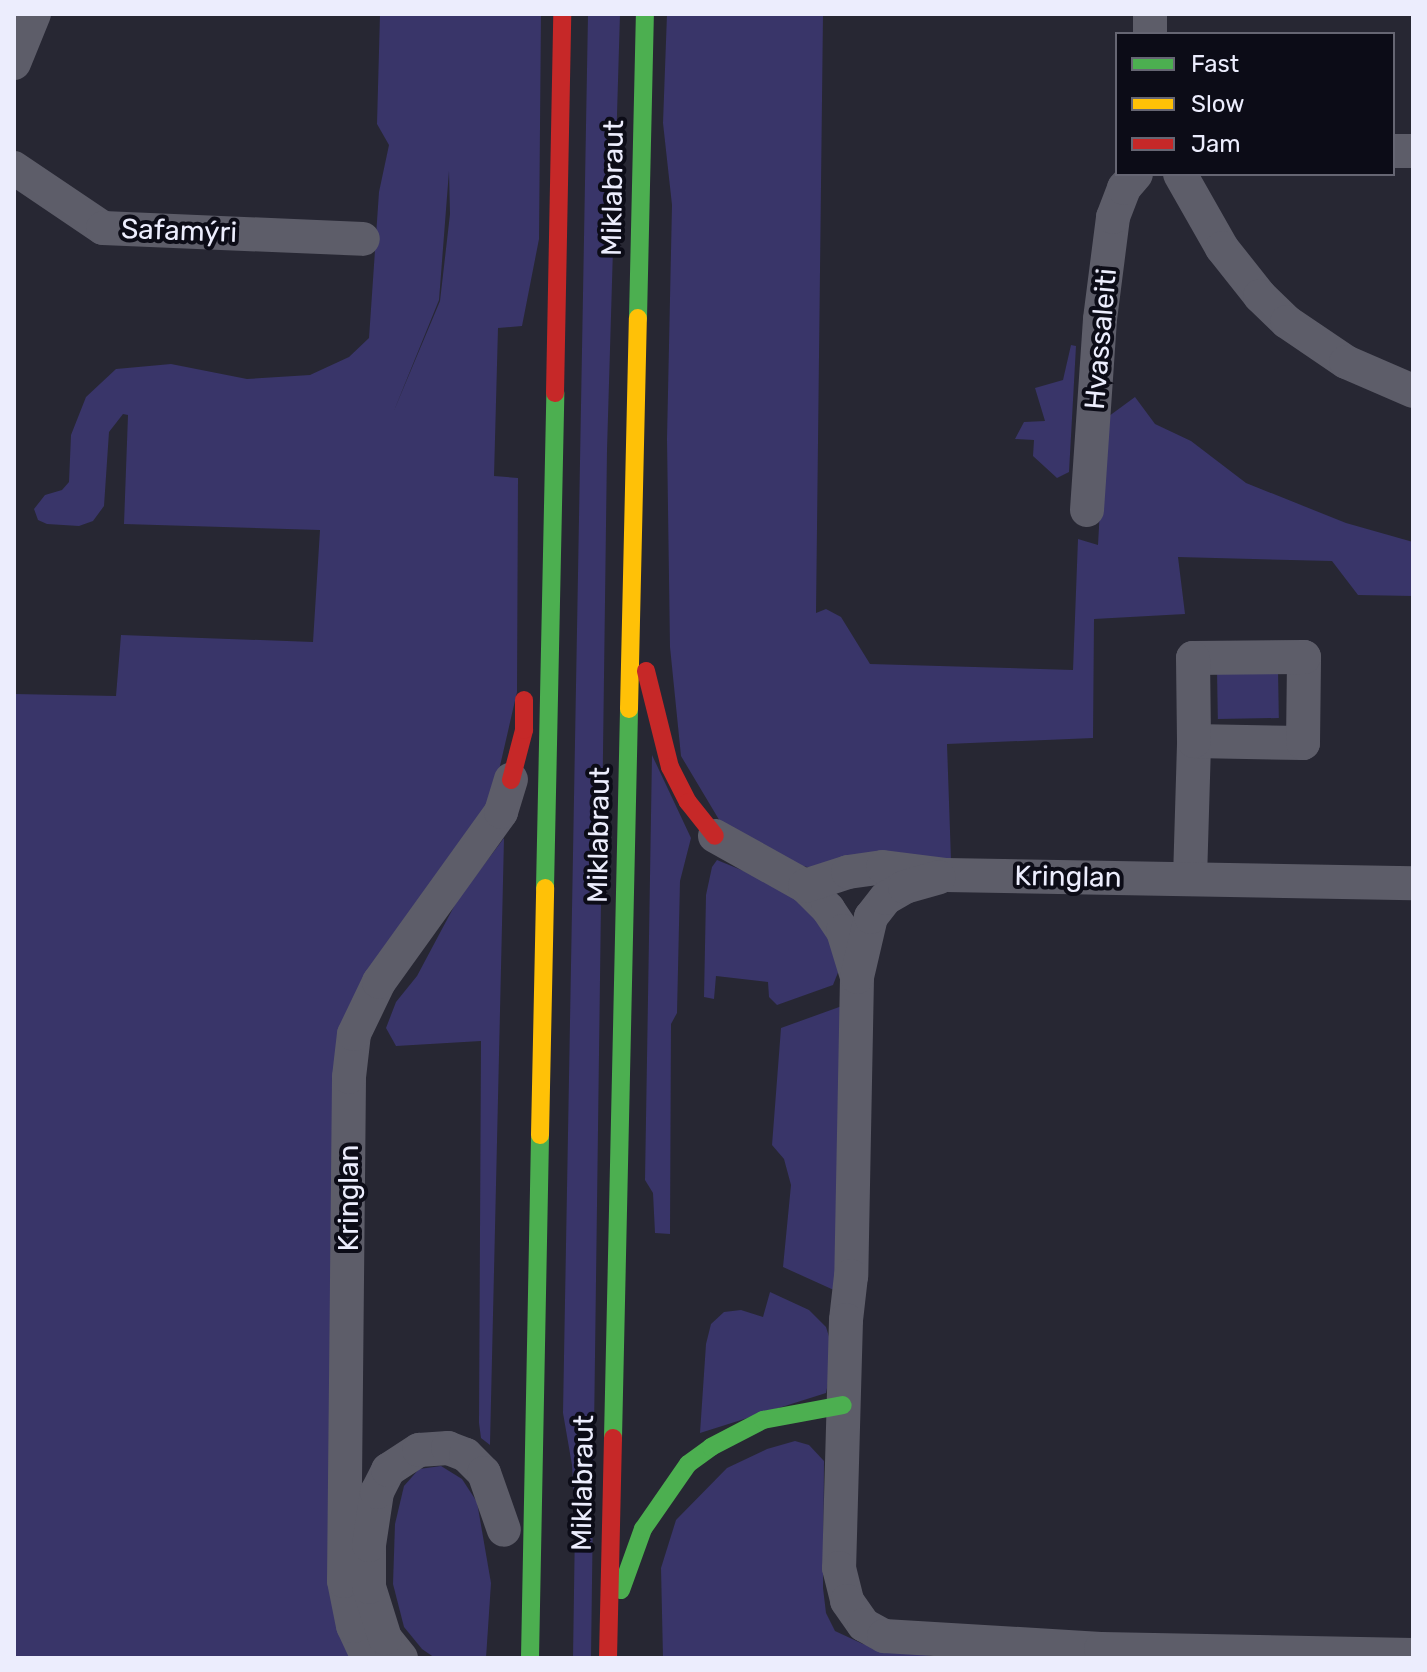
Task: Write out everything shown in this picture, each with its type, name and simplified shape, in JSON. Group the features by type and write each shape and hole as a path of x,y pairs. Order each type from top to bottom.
{"highway":[{"name":"Miklabraut","path":"529,1658 562,14"},
{"name":"Miklabraut","path":"608,1658 645,14"},
{"path":"536,335 557,262"},
{"path":"633,618 670,767 688,802 715,836"},
{"path":"511,780 524,730 524,682"},
{"path":"608,1626 643,1529 688,1464 734,1433 763,1420 843,1405"},
{"path":"514,1619 529,1658"}],"street":[{"path":"14,63 34,14"},
{"name":"Safamýri","path":"14,168 103,228 363,239"},
{"name":"Hvassaleiti","path":"1087,510 1100,319 1113,217 1124,188 1134,176"},
{"path":"1181,176 1222,248 1260,296 1287,322 1346,362 1413,391"},
{"path":"1190,879 1194,741"},
{"name":"Kringlan","path":"368,1658 353,1626 344,1581 349,1077 354,1034 379,982 501,812 511,780"},
{"name":"Kringlan","path":"715,836 805,886 828,909 843,931 857,977"},
{"name":"Kringlan","path":"805,886 848,872 883,867 946,875 1413,883"},
{"name":"Kringlan","path":"946,875 905,887 886,898 871,917 857,977 851,1276 843,1405 839,1568 847,1601 864,1625 884,1636 1101,1649 1413,1655"},
{"path":"401,1658 385,1638 369,1587 369,1545 375,1505 388,1470 419,1450 448,1448 466,1455 484,1473 504,1538"},
{"name":"Kringlan","path":"1034,1658 1101,1649"}],"shaded area":[{"path":"380,14 541,14 539,239 522,326 498,328 494,476 518,478 517,692 491,805 347,1025 352,1658 14,1658 14,694 116,696 121,635 313,642 320,530 124,524 128,415 123,414 109,432 104,506 93,521 79,526 47,524 38,520 34,509 45,495 62,490 69,482 71,435 86,397 116,369 171,364 247,379 310,375 349,357 369,338 379,192 389,145 377,124","holes":["449,171 450,214 440,301 393,413 439,300"]},
{"path":"588,14 620,14 607,450 591,1658 573,1658 575,1524 572,1465 563,1413"},
{"path":"667,14 823,14 816,613 826,609 841,617 870,664 1073,670 1078,539 1098,545 1105,419 1135,397 1155,424 1191,441 1246,483 1346,523 1413,542 1413,596 1358,595 1332,561 1178,557 1185,614 1094,619 1093,738 947,744 951,860 819,869 790,864 721,823 681,756 670,647 667,439 672,205 663,123"},
{"path":"1071,345 1076,346 1069,472 1057,478 1033,456 1034,440 1015,439 1024,422 1045,421 1035,388 1063,380"},
{"path":"1278,670 1279,718 1218,719 1217,671"},
{"path":"652,755 691,838 680,881 677,1013 671,1024 670,1234 655,1233 653,1193 645,1180"},
{"path":"504,838 490,1445 481,1438 479,1423 481,1041 396,1046 386,1028 396,1002 417,976 458,899"},
{"path":"717,860 773,883 812,907 841,965 833,985 777,1005 769,997 768,982 716,976 714,999 704,997 706,895 712,867"},
{"path":"842,1006 836,1291 783,1267 791,1185 784,1159 772,1145 781,1028"},
{"path":"770,1292 809,1310 826,1327 834,1353 826,1393 700,1433 706,1344 711,1324 724,1312 741,1310 763,1317"},
{"path":"795,1441 809,1445 824,1461 823,1588 826,1613 835,1631 863,1644 943,1658 663,1658 661,1568 676,1520 727,1468 767,1449"},
{"path":"441,1466 462,1479 477,1502 491,1583 486,1658 435,1658 422,1649 404,1627 393,1584 395,1524 404,1486 419,1469"}],"traffic: fast":[{"path":"638,318 645,14"},
{"path":"545,888 555,393"},
{"path":"613,1438 629,709"},
{"path":"530,1658 540,1135"},
{"path":"621,1590 643,1529 688,1464 711,1447 763,1420 843,1405"}],"traffic: slow":[{"path":"629,709 638,318"},
{"path":"540,1135 545,888"}],"traffic: jam":[{"path":"555,393 562,14"},
{"path":"646,671 670,767 688,802 715,836"},
{"path":"511,780 524,730 524,700"},
{"path":"608,1658 613,1438"}]}
